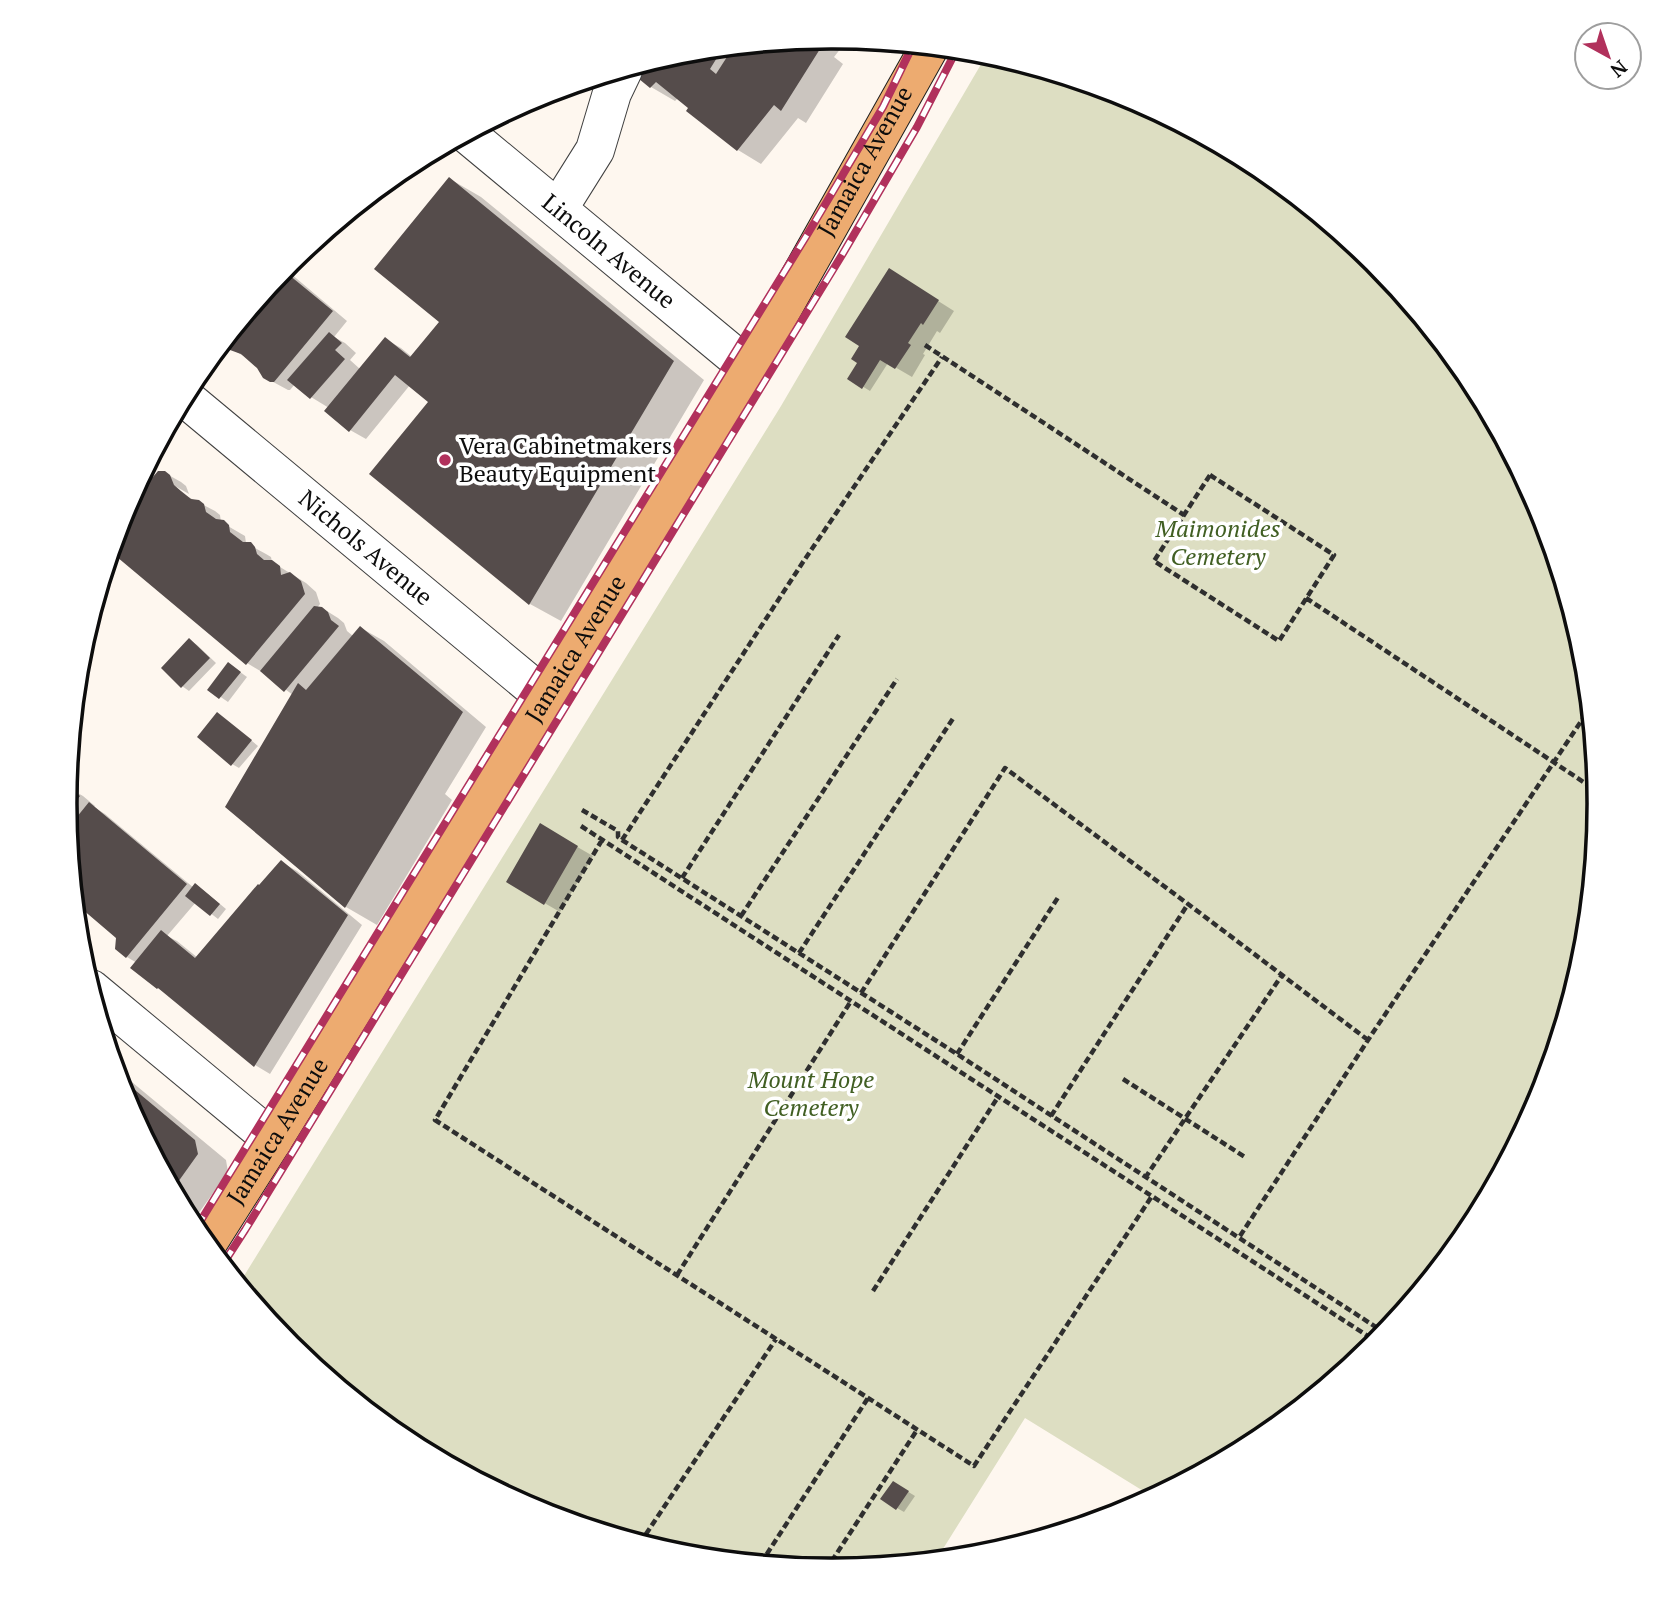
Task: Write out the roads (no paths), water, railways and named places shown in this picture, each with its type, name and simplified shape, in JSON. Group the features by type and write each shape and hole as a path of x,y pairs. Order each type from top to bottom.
{"main road":[{"name":"Jamaica Avenue","path":"213,1234 749,368 924,55"}],"street":[{"path":"558,209 595,150 618,81"},
{"name":"Lincoln Avenue","path":"474,140 749,368"},
{"name":"Nichols Avenue","path":"193,404 546,698"},
{"path":"103,999 273,1140"}],"railway":[{"path":"202,1218 807,235 883,107 909,53"},
{"path":"228,1256 842,255 917,127 952,59"}],"place":[{"name":"Vera Cabinetmakers Beauty Equipment","path":"445,460"}],"park label":[{"name":"Maimonides Cemetery","path":"1218,543"},
{"name":"Mount Hope Cemetery","path":"811,1094"}]}
